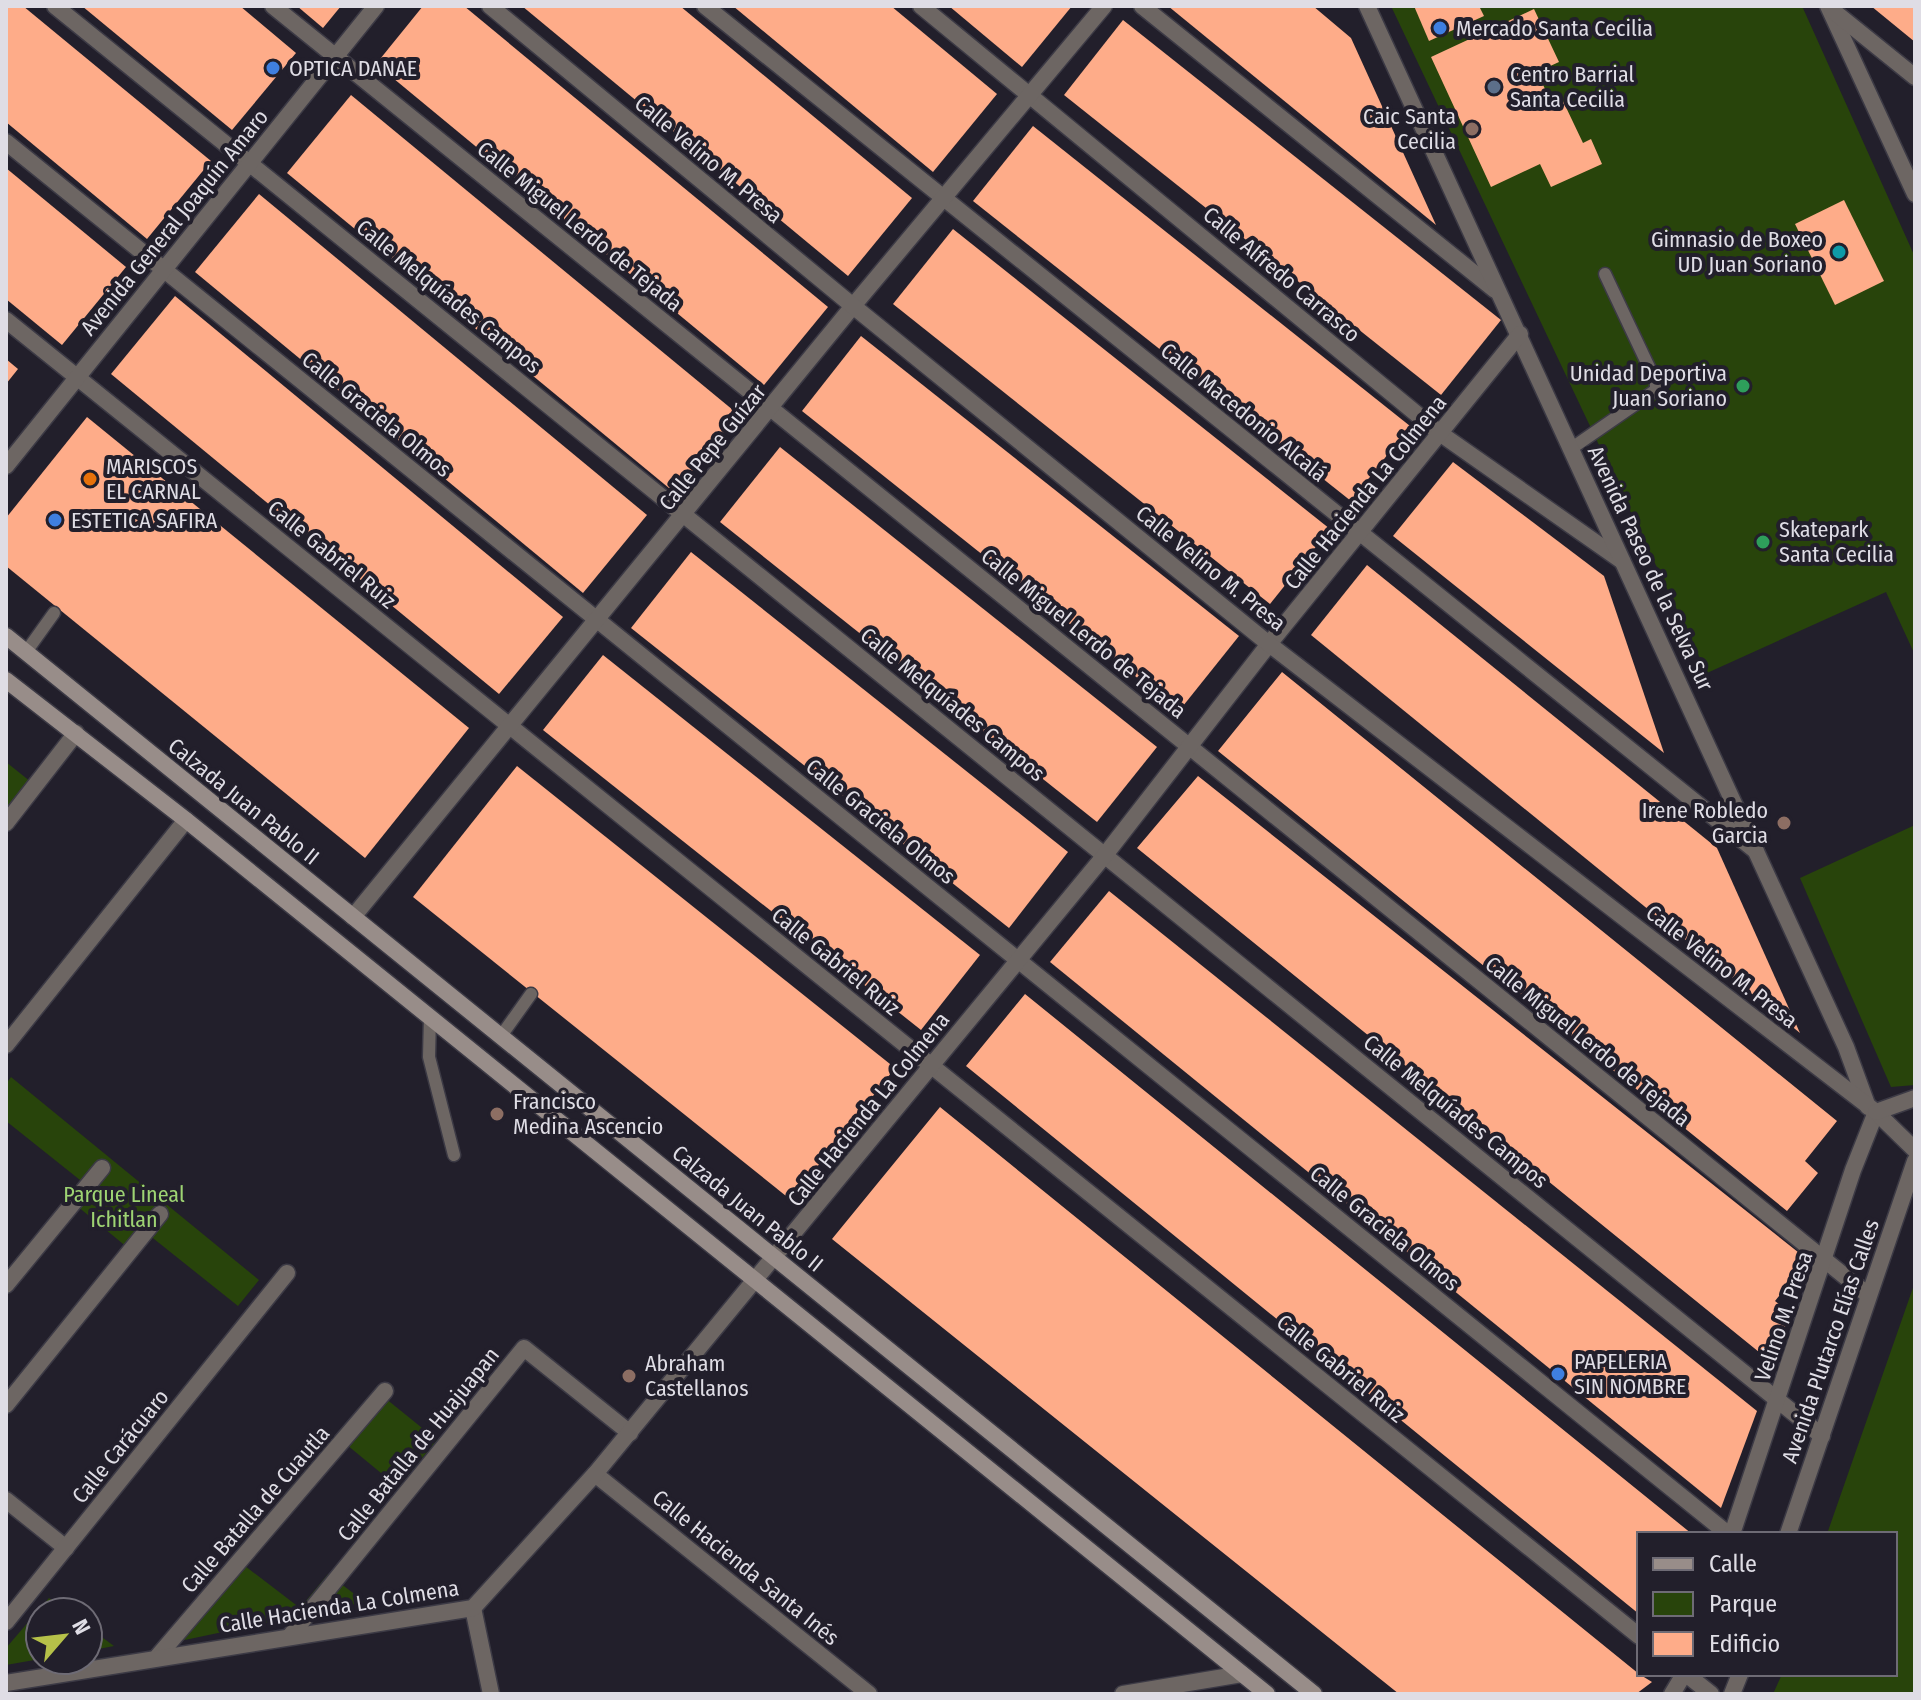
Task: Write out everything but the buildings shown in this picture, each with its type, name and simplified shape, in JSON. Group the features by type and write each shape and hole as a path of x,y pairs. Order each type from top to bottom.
{"main road":[{"name":"Calzada Juan Pablo II","path":"6,636 1314,1694"},
{"path":"7,684 76,733 186,820 1267,1694"}],"street":[{"name":"Calle Melquíades Campos","path":"55,6 1822,1436"},
{"name":"Calle Miguel Lerdo de Tejada","path":"273,6 1868,1295"},
{"name":"Avenida General Joaquín Amaro","path":"6,466 376,6"},
{"name":"Calle Velino M. Presa","path":"490,6 1269,644 1872,1109 1915,1150"},
{"name":"Calle Macedonio Alcalá","path":"705,6 1756,851"},
{"name":"Calle Alfredo Carrasco","path":"921,6 1441,434 1624,563"},
{"name":"Calle Pepe Guízar","path":"353,917 772,409 853,306 1104,6"},
{"path":"1142,6 1499,294"},
{"name":"Avenida Paseo de la Selva Sur","path":"1367,6 1520,334 1872,1109"},
{"path":"1828,6 1915,77"},
{"path":"1828,6 1915,194"},
{"name":"Calle Graciela Olmos","path":"6,142 1728,1532"},
{"name":"Calle Gabriel Ruiz","path":"6,320 1637,1634"},
{"name":"Calle Hacienda La Colmena","path":"6,1683 158,1656 473,1608 630,1433 1105,855 1269,644 1361,535 1520,334"},
{"path":"6,823 76,733"},
{"path":"6,1045 186,820"},
{"path":"1872,1109 1915,1098"},
{"name":"Velino M. Presa","path":"1731,1532 1825,1260 1872,1109"},
{"name":"Avenida Plutarco Elías Calles","path":"1789,1532 1915,1161"},
{"path":"6,1285 102,1168"},
{"path":"6,1404 160,1214"},
{"name":"Calle Carácuaro","path":"6,1622 287,1273"},
{"name":"Calle Batalla de Huajuapan","path":"290,1636 524,1348 630,1433"},
{"name":"Calle Batalla de Cuautla","path":"158,1656 385,1391"},
{"name":"Calle Hacienda Santa Inés","path":"595,1474 869,1694"},
{"path":"6,1500 66,1548"},
{"path":"473,1608 491,1694"},
{"path":"1123,1694 1242,1674"},
{"path":"1672,1694 1684,1676"},
{"path":"1688,1676 1711,1694"}],"lane":[{"path":"1572,448 1656,390 1656,382 1605,274"},
{"path":"26,652 54,613"},
{"path":"501,1036 531,994"},
{"path":"430,1017 429,1057 454,1155"}],"green space":[{"name":"Unidad Deportiva Juan Soriano","path":"1391,6 1802,6 1915,257 1915,655 1886,592 1707,673"},
{"path":"6,762 31,782 6,813"},
{"path":"1915,825 1915,1085 1891,1087 1800,878"},
{"name":"Parque Lineal Ichitlan","path":"11,1077 259,1280 238,1306 149,1235 134,1253 71,1201 85,1184 6,1121 6,1084"},
{"path":"1915,1282 1915,1694 1773,1694 1781,1676 1897,1676 1897,1532 1828,1532"},
{"path":"385,1398 437,1440 398,1487 347,1445"},
{"path":"245,1566 300,1608 328,1574 365,1602 180,1641"},
{"path":"24,1627 24,1662 6,1665 6,1648"},
{"path":"104,1639 114,1646 104,1648"}],"place":[{"name":"Mercado Santa Cecilia","path":"1440,28"},
{"name":"OPTICA DANAE","path":"273,68"},
{"name":"Centro Barrial Santa Cecilia","path":"1494,87"},
{"name":"Caic Santa Cecilia","path":"1472,129"},
{"name":"Gimnasio de Boxeo UD Juan Soriano","path":"1839,252"},
{"name":"Unidad Deportiva Juan Soriano","path":"1743,386"},
{"name":"MARISCOS EL CARNAL","path":"90,479"},
{"name":"ESTETICA SAFIRA","path":"55,520"},
{"name":"Skatepark Santa Cecilia","path":"1763,542"},
{"name":"Irene Robledo Garcia","path":"1784,823"},
{"name":"Francisco Medina Ascencio","path":"497,1114"},
{"name":"PAPELERIA SIN NOMBRE","path":"1558,1374"},
{"name":"Abraham Castellanos","path":"629,1376"}]}
